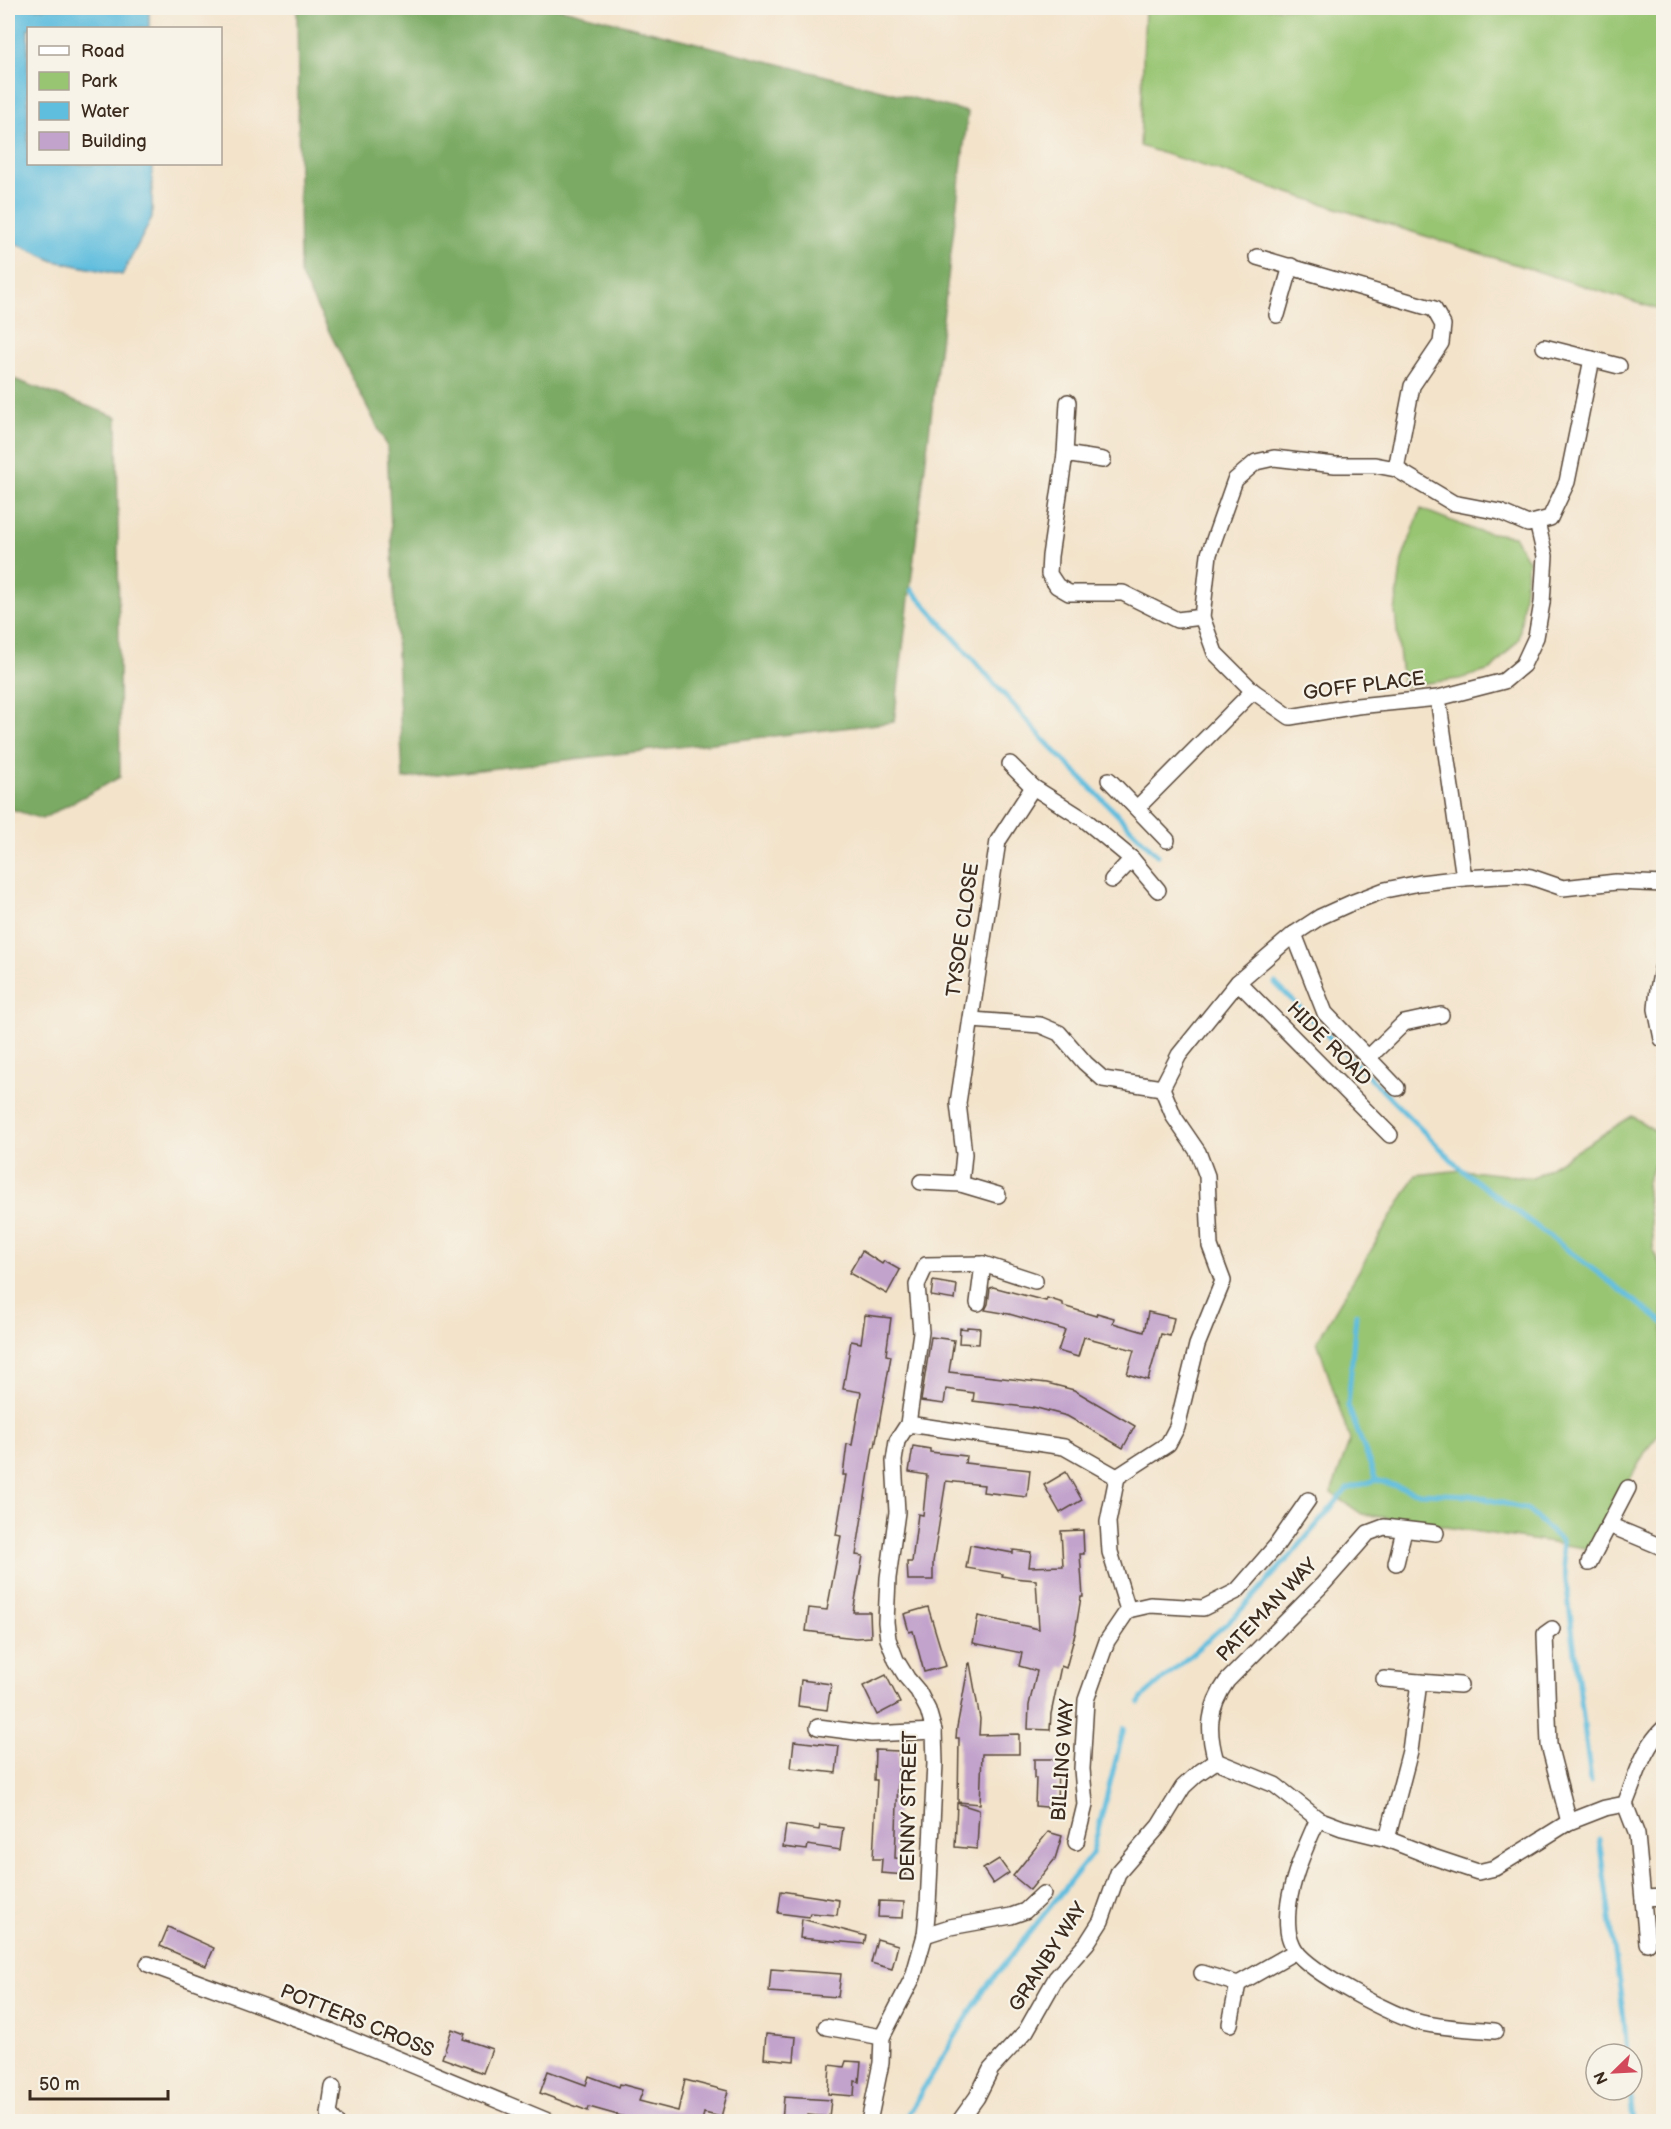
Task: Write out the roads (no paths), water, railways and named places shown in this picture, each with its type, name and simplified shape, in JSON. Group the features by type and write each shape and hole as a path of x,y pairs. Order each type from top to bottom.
{"street":[{"path":"1257,257 1434,309 1443,325 1441,343 1412,386 1396,470"},
{"path":"1277,315 1291,266"},
{"path":"1544,347 1619,366"},
{"path":"1068,402 1065,454 1049,574 1057,586 1069,593 1123,593 1177,620 1202,617 1209,554 1235,480 1256,462 1274,458 1335,465 1375,465 1396,470 1453,503 1500,512 1528,524 1550,518 1567,482 1593,359"},
{"path":"1065,454 1103,460"},
{"name":"GOFF PLACE","path":"1202,617 1215,652 1253,691 1290,717 1357,706 1438,698 1504,681 1523,665 1536,637 1542,603 1545,556 1537,522"},
{"path":"1137,808 1253,691"},
{"path":"1438,698 1464,878"},
{"path":"1010,764 1033,787 1085,820 1132,859 1158,890"},
{"path":"1109,780 1167,840"},
{"name":"TYSOE CLOSE","path":"1033,787 998,841 972,1020 1040,1025 1059,1032 1085,1063 1103,1079 1162,1088"},
{"path":"1112,880 1132,859"},
{"path":"1308,1500 1276,1546 1237,1591 1203,1608 1150,1605 1128,1610 1110,1552 1108,1522 1117,1477 1168,1444 1177,1427 1197,1345 1223,1281 1210,1246 1207,1176 1198,1152 1174,1118 1162,1088 1179,1055 1238,982 1294,934 1320,917 1385,890 1464,878 1517,875 1531,877 1563,888 1616,882 1664,884"},
{"path":"1294,934 1324,1013 1397,1088"},
{"path":"1662,1039 1656,1009 1664,960"},
{"name":"HIDE ROAD","path":"1238,982 1390,1135"},
{"path":"1368,1058 1404,1023 1441,1015"},
{"path":"961,1184 964,1154 958,1103 972,1020"},
{"path":"921,1182 961,1184 998,1195"},
{"path":"978,1303 983,1264 1035,1281"},
{"name":"DENNY STREET","path":"869,2121 881,2063 882,2037 913,1977 925,1935 932,1830 934,1731 923,1700 896,1660 888,1639 886,1622 888,1578 897,1512 894,1461 897,1441 908,1424 921,1332 917,1286 926,1265 983,1264"},
{"path":"908,1424 1065,1447 1117,1477"},
{"path":"1589,1563 1629,1488"},
{"path":"1609,1525 1664,1548"},
{"name":"PATEMAN WAY","path":"1216,1761 1210,1731 1211,1714 1217,1696 1227,1681 1323,1584 1368,1533 1384,1527 1437,1533"},
{"path":"1396,1563 1404,1530"},
{"name":"BILLING WAY","path":"1076,1842 1085,1805 1082,1769 1086,1700 1107,1641 1128,1610"},
{"path":"1552,1629 1545,1634 1549,1745 1569,1822"},
{"path":"1384,1678 1460,1685"},
{"path":"1388,1839 1410,1751 1419,1682"},
{"path":"818,1727 871,1734 934,1731"},
{"path":"1647,1943 1637,1835 1625,1804 1647,1749 1653,1738 1664,1728"},
{"path":"1216,1761 1275,1785 1318,1819 1341,1828 1388,1839 1478,1872 1495,1868 1569,1822 1605,1808 1625,1804"},
{"name":"GRANBY WAY","path":"959,2121 977,2097 991,2069 1026,2031 1056,1978 1087,1943 1101,1921 1118,1873 1160,1826 1183,1787 1216,1761"},
{"path":"1318,1819 1300,1859 1290,1904 1288,1929 1296,1951 1306,1961 1362,1997 1398,2015 1422,2023 1495,2031"},
{"path":"925,1935 950,1927 1011,1916 1024,1911 1043,1894"},
{"path":"1643,1898 1664,1897"},
{"path":"1202,1973 1238,1984 1296,1951"},
{"name":"POTTERS CROSS","path":"148,1964 328,2030 550,2121"},
{"path":"1230,2024 1238,1984"},
{"path":"826,2027 882,2037"},
{"path":"333,2087 329,2114 336,2121"}],"water":[{"path":"8,8 149,8 149,27 27,27 27,165 152,165 152,218 122,275 54,261 8,240"}],"waterway":[{"path":"912,590 1045,741 1157,855"},
{"path":"1275,983 1462,1170 1664,1323"},
{"path":"1139,1703 1237,1614 1347,1489 1376,1480 1348,1406 1356,1314"},
{"path":"1376,1480 1419,1493 1471,1495 1526,1509 1561,1540 1591,1782"},
{"path":"903,2122 983,1991 1092,1854 1124,1728"},
{"path":"1599,1839 1626,2042"},
{"path":"1631,2102 1633,2122"}]}
